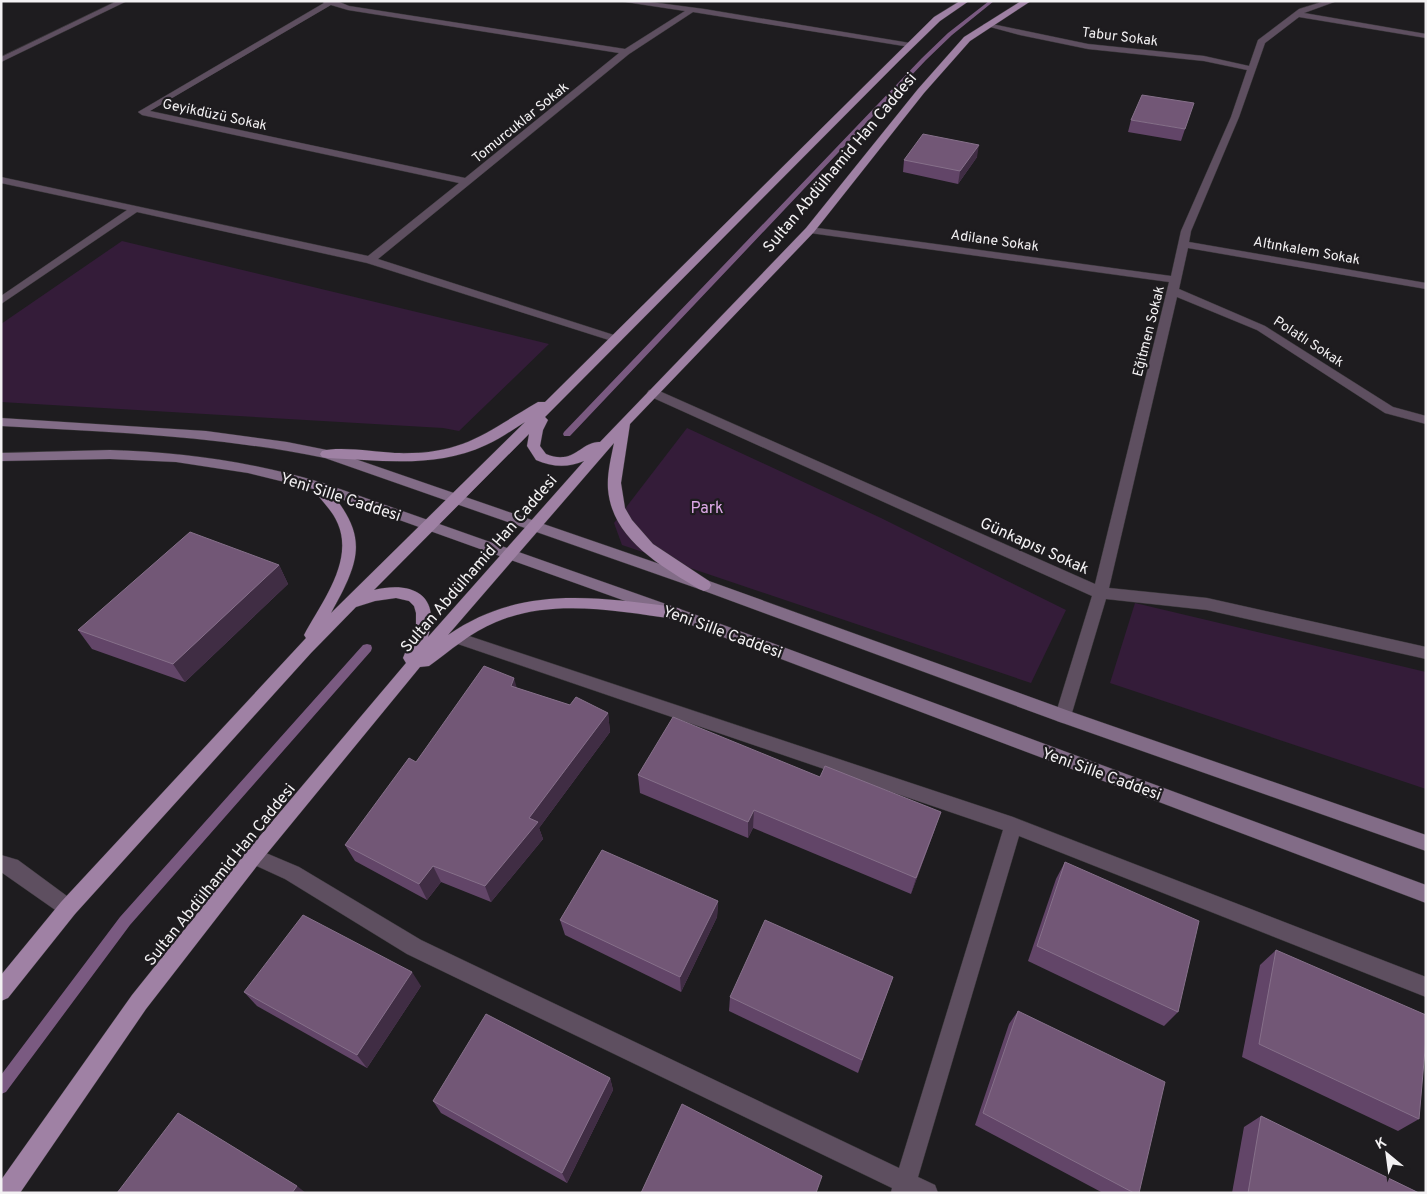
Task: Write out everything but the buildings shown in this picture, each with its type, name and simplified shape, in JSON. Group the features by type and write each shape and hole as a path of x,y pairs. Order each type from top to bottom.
{"main road":[{"name":"Sultan Abdülhamid Han Caddesi","path":"1,991 68,908 305,649 910,45 937,19 965,1"},
{"name":"Sultan Abdülhamid Han Caddesi","path":"6,1193 139,1002 254,856 400,680 624,423 810,230 921,91 967,39 1027,1"},
{"path":"559,396 533,436 531,444 536,453 545,459 555,462 582,456 599,445 624,423"},
{"path":"327,454 410,458 442,456 480,443 559,396"},
{"name":"Yeni Sille Caddesi","path":"1,422 213,434 283,444 327,454 704,585 1062,716 1426,844"},
{"path":"624,423 615,479 615,492 622,517 641,541 663,559 704,585"},
{"name":"Yeni Sille Caddesi","path":"1,457 103,455 174,457 205,460 278,474 318,486 674,613 1426,894"},
{"path":"305,649 347,567 351,548 349,532 342,515 332,500 318,486"},
{"path":"344,610 359,600 387,591 410,595 419,602 424,612 420,641 400,680"},
{"path":"400,680 457,638 499,614 529,606 584,604 674,613"}],"street":[{"path":"1,60 123,1"},
{"path":"623,1 910,45"},
{"name":"Eğitmen Sokak","path":"1062,716 1100,593 1175,286 1186,231 1235,117 1261,42 1302,10 1333,1"},
{"path":"330,2 348,8 626,52"},
{"name":"Geyikdüzü Sokak","path":"330,2 142,112 468,182"},
{"name":"Tomurcuklar Sokak","path":"370,260 626,52 691,10"},
{"path":"1297,14 1426,36"},
{"name":"Tabur Sokak","path":"987,25 1044,38 1121,51 1187,56 1230,62 1252,69"},
{"path":"3,181 370,260 616,339"},
{"path":"1,301 135,209"},
{"name":"Adilane Sokak","path":"810,230 1175,286"},
{"name":"Altınkalem Sokak","path":"1184,244 1426,286"},
{"name":"Polatlı Sokak","path":"1175,286 1261,328 1389,410 1426,420"},
{"name":"Günkapısı Sokak","path":"653,393 1100,593 1208,604 1426,654"},
{"path":"457,638 1012,824 1426,986"},
{"path":"903,1187 1012,824"},
{"path":"254,856 292,873 414,947 903,1187 927,1193"},
{"path":"1,863 11,866 68,908"}],"green space":[{"path":"122,241 549,344 459,431 443,428 1,402 1,324"},
{"name":"Park","path":"687,428 881,518 1066,610 1031,683 622,545 614,523"},
{"path":"1135,603 1426,672 1426,789 1110,683"}],"waterway":[{"path":"567,434 924,59 950,34 992,1"},
{"path":"1,1087 125,921 367,648"}]}
